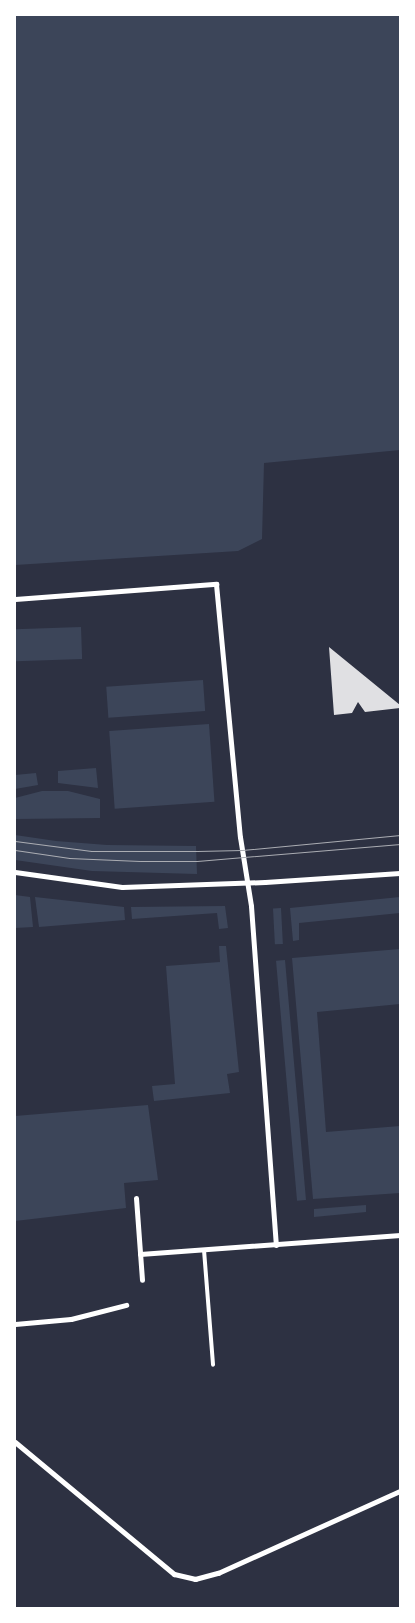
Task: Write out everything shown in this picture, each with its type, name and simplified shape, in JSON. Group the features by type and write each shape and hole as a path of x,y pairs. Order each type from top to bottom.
{"street":[{"path":"15,599 216,584 240,838 250,906 276,1244"},
{"path":"15,872 122,887 247,883 400,873"},
{"path":"136,1198 142,1280"},
{"path":"140,1254 400,1235"},
{"path":"15,1324 71,1319 126,1305"},
{"path":"15,1442 174,1574 194,1579 218,1573 400,1491"}],"lane":[{"path":"204,1250 213,1365"}],"shaded area":[{"path":"15,15 400,15 400,450 264,463 262,539 238,551 15,565"},
{"path":"81,627 82,659 16,661 15,629"},
{"path":"203,680 205,711 108,718 106,687"},
{"path":"209,724 214,802 115,809 109,731"},
{"path":"96,768 98,788 58,783 58,771"},
{"path":"36,773 38,785 15,789 15,775"},
{"path":"42,791 68,791 100,799 100,818 15,819 15,798"},
{"path":"15,835 56,841 107,845 196,846 197,874 92,871 15,860"},
{"path":"15,895 30,897 33,927 15,928"},
{"path":"35,897 124,907 125,920 39,927"},
{"path":"400,897 400,913 299,923 299,940 293,941 290,908"},
{"path":"225,906 228,928 219,929 217,913 132,919 131,907"},
{"path":"273,908 281,908 283,944 275,944"},
{"path":"219,946 226,946 239,1072 227,1074 230,1093 154,1101 152,1086 175,1084 166,966 220,962"},
{"path":"400,949 400,1004 317,1012 326,1132 400,1126 400,1193 313,1199 292,958"},
{"path":"285,960 306,1200 297,1201 276,961"},
{"path":"148,1105 158,1180 124,1183 126,1208 15,1221 15,1116"},
{"path":"366,1205 366,1212 314,1217 314,1209"}],"building":[{"path":"329,647 400,705 400,708 365,712 358,702 352,713 334,715"}],"tram line":[{"path":"15,841 91,851 197,851 242,850 400,835"},
{"path":"15,850 69,858 197,861 400,844"}]}
